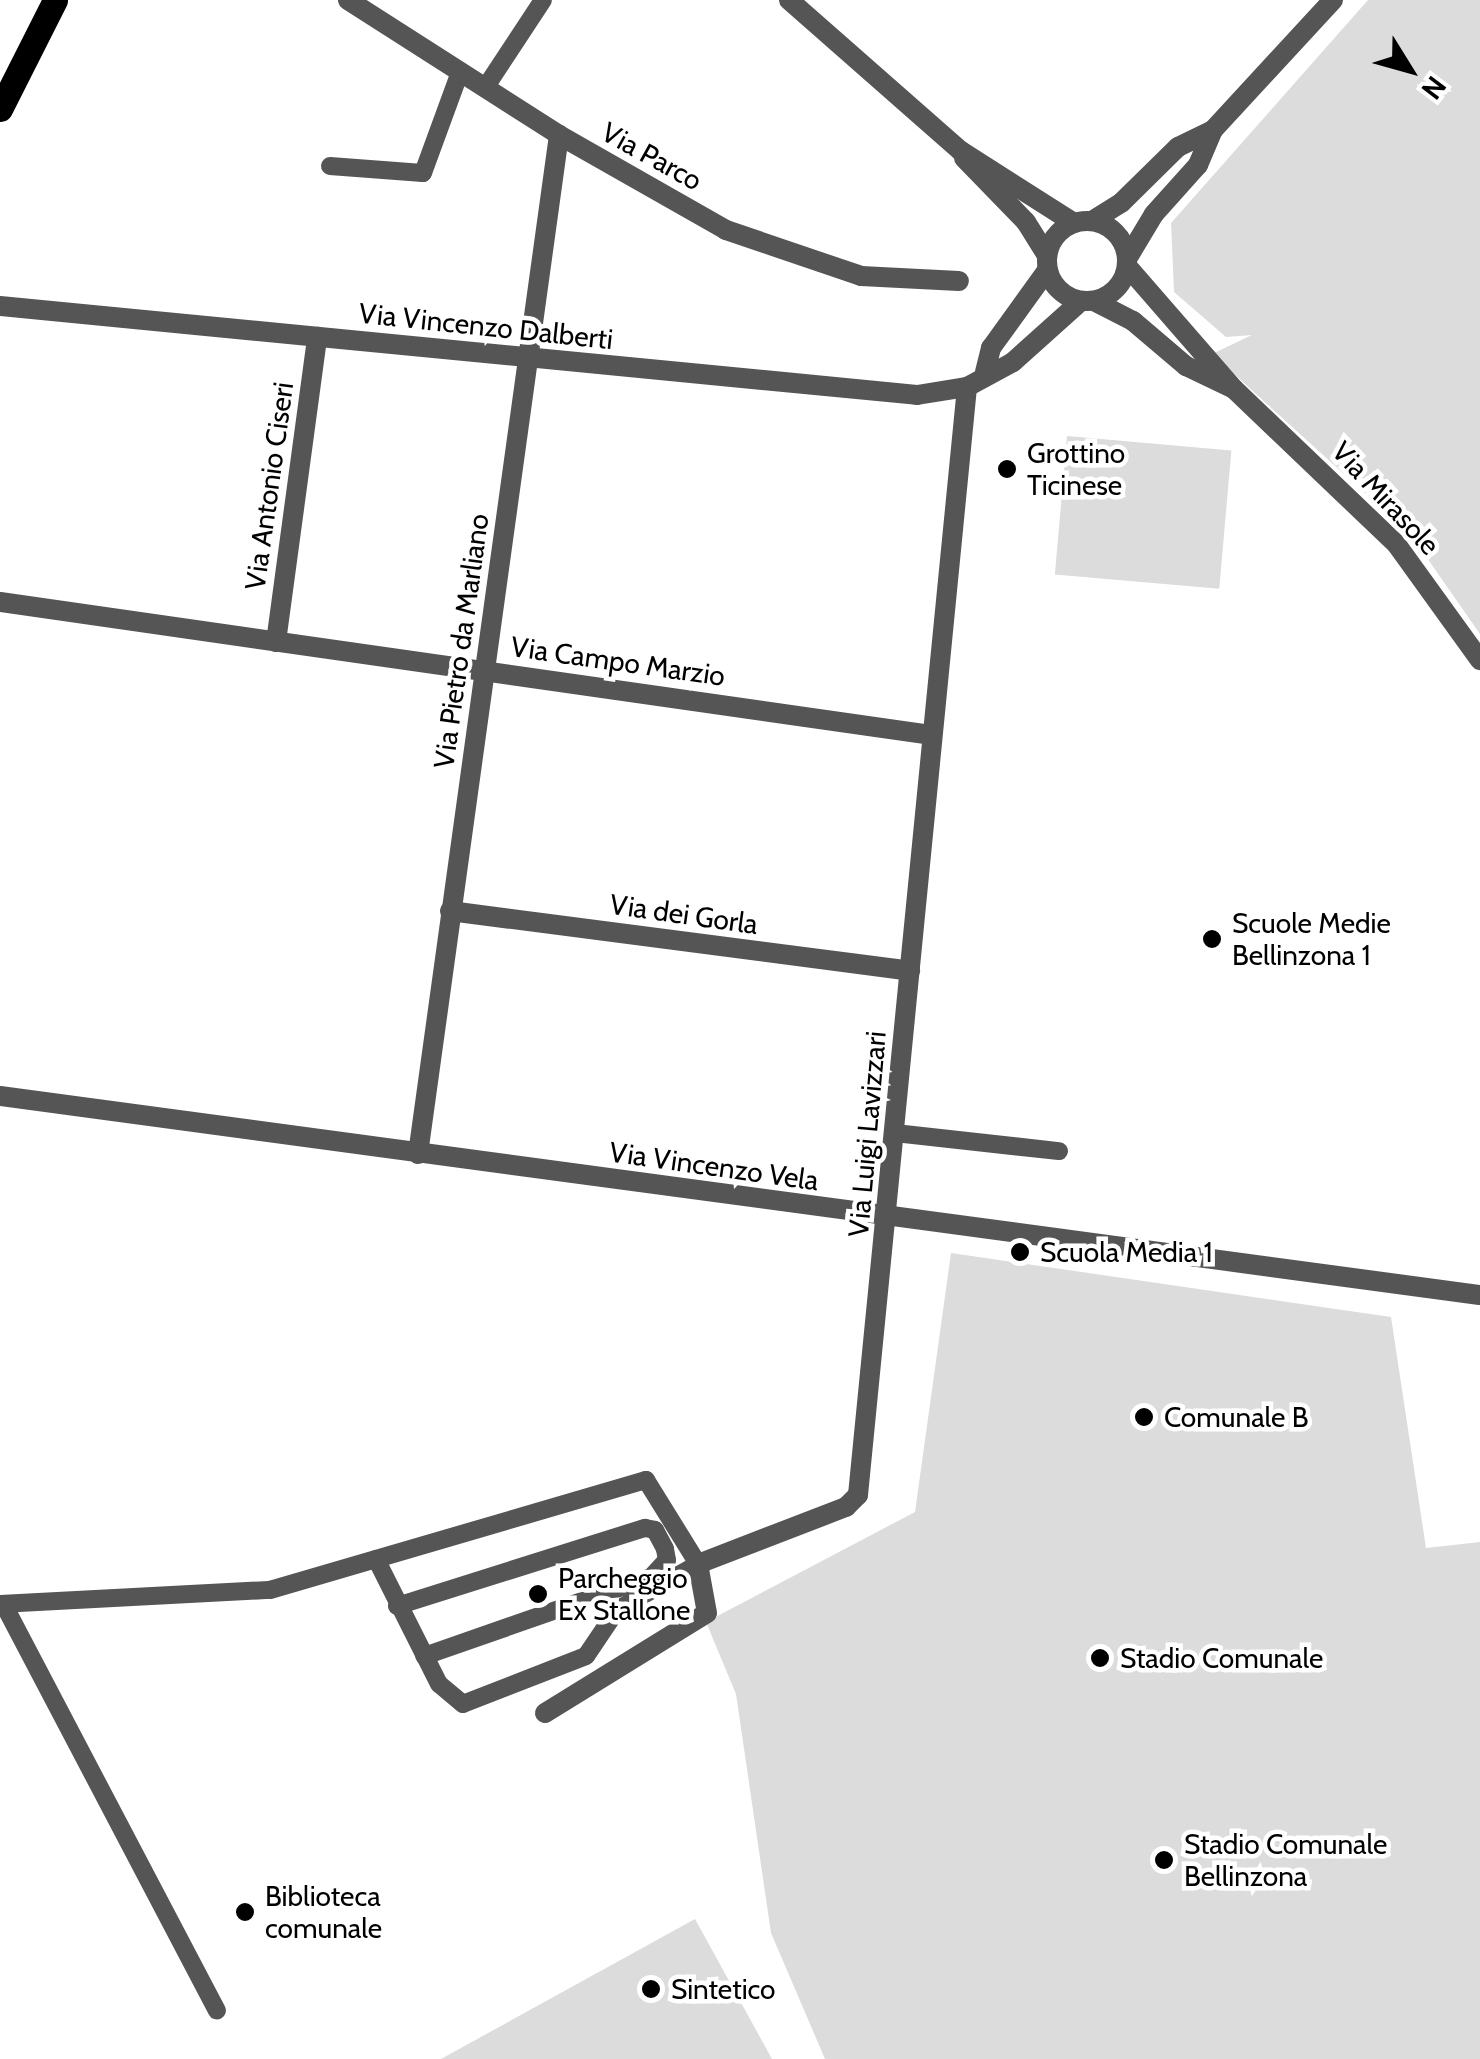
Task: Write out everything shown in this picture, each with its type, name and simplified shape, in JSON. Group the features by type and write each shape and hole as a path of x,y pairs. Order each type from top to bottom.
{"main road":[{"path":"0,109 55,0"}],"street":[{"name":"Via Parco","path":"348,0 559,135 726,230 774,249 894,282 959,281"},
{"path":"789,0 962,152 1083,222 1112,230 1127,263"},
{"path":"967,386 985,372 1014,362 1087,301 1116,289 1154,214 1198,165 1213,130 1333,0"},
{"path":"985,372 991,348 1047,262 1056,236 1122,202 1178,147 1213,130"},
{"name":"Via Pietro da Marliano","path":"418,1154 559,135"},
{"path":"962,152 968,167 1026,222 1059,290 1087,301"},
{"name":"Via Mirasole","path":"1127,263 1234,389 1396,544 1480,660"},
{"name":"Via Mirasole","path":"1087,301 1133,321 1186,366 1234,389"},
{"name":"Via Vincenzo Dalberti","path":"0,306 917,396 967,386"},
{"name":"Via Antonio Ciseri","path":"276,642 316,337"},
{"name":"Via Luigi Lavizzari","path":"698,1564 846,1507 858,1495 967,386"},
{"name":"Via Campo Marzio","path":"0,602 931,735"},
{"name":"Via dei Gorla","path":"450,910 910,972"},
{"name":"Via Vincenzo Vela","path":"0,1096 1480,1295"},
{"path":"545,1713 707,1613 698,1564"}],"lane":[{"path":"485,88 543,0"},
{"path":"330,166 408,177 423,173 460,72"},
{"path":"894,1133 1059,1150"},
{"path":"217,2010 2,1604 270,1590 646,1480 698,1564 617,1610 586,1656 471,1703 448,1696 397,1606 376,1559"},
{"path":"397,1606 645,1528 654,1530 665,1549 666,1560 651,1577 424,1656"}],"shaded area":[{"path":"1368,0 1480,0 1480,634 1411,535 1212,354 1252,335 1226,337 1174,292 1171,223"},
{"path":"1067,436 1231,450 1219,589 1055,574"},
{"name":"Stadio Comunale","path":"951,1253 1391,1317 1426,1548 1480,1542 1480,2059 825,2059 771,1933 736,1694 706,1622 915,1512"},
{"name":"Sintetico","path":"695,1919 772,2059 441,2059"}],"place":[{"name":"Grottino Ticinese","path":"1007,469"},
{"name":"Scuole Medie Bellinzona 1","path":"1212,939"},
{"name":"Scuola Media 1","path":"1020,1252"},
{"name":"Comunale B","path":"1144,1417"},
{"name":"Parcheggio Ex Stallone","path":"538,1594"},
{"name":"Stadio Comunale","path":"1100,1658"},
{"name":"Stadio Comunale Bellinzona","path":"1164,1860"},
{"name":"Biblioteca comunale","path":"245,1912"},
{"name":"Sintetico","path":"651,1989"}]}
